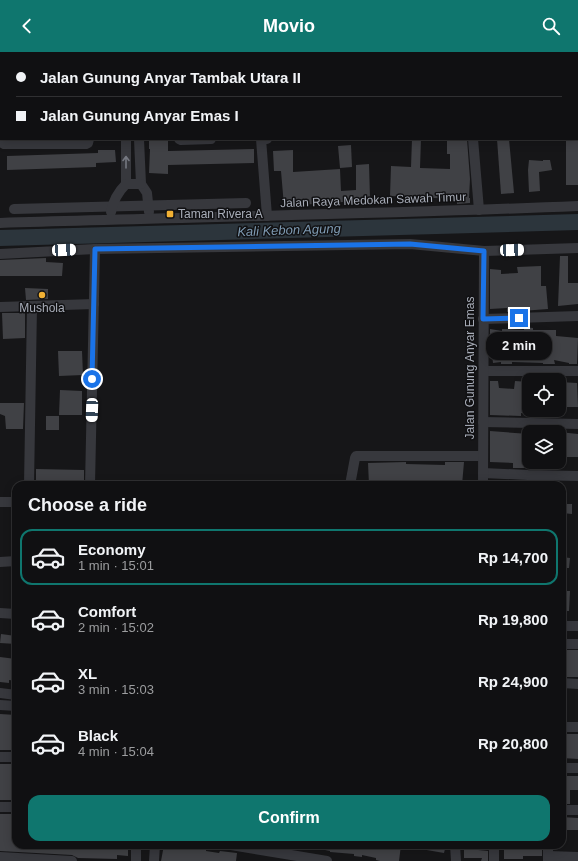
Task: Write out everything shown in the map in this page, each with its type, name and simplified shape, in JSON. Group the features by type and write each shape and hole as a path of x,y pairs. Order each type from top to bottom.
{"street":[{"path":"2,140 2,144 86,144 89,140"},
{"path":"110,220 112,206 118,194 126,184 126,140"},
{"path":"139,140 142,184 147,193 150,220"},
{"path":"261,140 266,215"},
{"path":"473,140 479,210"},
{"path":"126,184 142,184"},
{"path":"14,209 246,203"},
{"name":"Jalan Raya Medokan Sawah Timur","path":"0,223 150,220 266,215 578,206"},
{"path":"0,254 95,249 410,244 484,251 578,248"},
{"path":"90,481 95,249"},
{"name":"Jalan Gunung Anyar Emas","path":"483,481 482,422 484,371 484,251"},
{"path":"0,307 94,304"},
{"path":"28,481 32,306"},
{"path":"483,319 578,316"},
{"path":"484,371 578,371"},
{"path":"482,422 578,424"},
{"path":"351,481 355,458 360,456 483,456"},
{"path":"483,473 528,480 578,476"},
{"path":"0,502 12,502"},
{"path":"0,562 12,561"},
{"path":"0,613 12,614"},
{"path":"566,626 578,626"},
{"path":"566,644 578,644"},
{"path":"566,683 578,684"},
{"path":"0,694 12,694"},
{"path":"0,705 12,706"},
{"path":"566,726 578,727"},
{"path":"0,756 12,757"},
{"path":"566,768 578,768"},
{"path":"0,807 12,807"},
{"path":"566,810 578,810"},
{"path":"136,849 136,861"},
{"path":"154,861 156,849"},
{"path":"255,849 327,861"},
{"path":"455,849 456,861"},
{"path":"494,849 494,861"},
{"path":"548,859 578,857"},
{"path":"0,858 72,861"}],"building":[{"path":"149,140 168,140 168,151 254,149 254,163 168,165 168,174 149,173"},
{"path":"412,140 421,140 420,168 450,169 450,154 447,154 447,140 467,140 470,203 457,204 457,199 390,196 391,166 411,167"},
{"path":"497,140 509,140 514,193 501,194"},
{"path":"566,140 578,140 578,185 566,185"},
{"path":"351,145 352,167 340,168 338,146"},
{"path":"98,150 115,150 116,162 96,163 96,167 7,170 7,156 98,153"},
{"path":"293,150 293,172 340,169 341,191 356,190 356,165 369,164 370,198 352,198 353,204 343,205 343,202 284,206 281,171 274,171 273,151"},
{"path":"529,160 550,160 552,170 539,172 540,191 529,192"},
{"path":"560,256 568,256 568,283 578,283 578,304 558,306"},
{"path":"46,258 46,262 63,263 62,276 0,276 0,260"},
{"path":"541,266 541,286 546,286 548,309 507,312 507,308 490,309 490,269 501,270 501,274 518,273 517,267"},
{"path":"25,288 48,289 48,299 26,300"},
{"path":"2,313 25,313 25,338 3,339"},
{"path":"524,327 533,328 533,330 556,330 556,336 578,338 577,364 569,364 554,360 555,364 512,362 512,364 501,364 501,362 493,363 492,354 537,349 537,347 490,340 490,329 502,331 502,329 524,330"},
{"path":"58,351 82,351 83,375 59,376"},
{"path":"490,381 498,381 499,388 514,389 515,381 522,382 521,416 490,415"},
{"path":"566,382 577,383 578,407 566,407"},
{"path":"60,390 82,391 82,415 59,415"},
{"path":"0,403 24,403 23,429 6,429 5,416 0,414"},
{"path":"46,416 59,416 59,430 46,430"},
{"path":"490,431 522,433 522,468 513,468 513,463 490,462"},
{"path":"566,433 578,434 578,457 566,457"},
{"path":"406,462 406,464 445,465 445,462 464,462 462,481 369,481 368,463"},
{"path":"36,469 84,470 84,481 36,481"},
{"path":"566,504 572,504 572,514 566,513"},
{"path":"566,558 570,558 569,568 566,568"},
{"path":"566,591 570,591 569,611 566,611"},
{"path":"1,634 12,635 12,644 0,643"},
{"path":"566,650 578,650 578,677 566,677"},
{"path":"0,657 12,658 12,680 9,680 9,683 0,682"},
{"path":"0,714 12,715 12,750 0,750"},
{"path":"566,734 578,734 578,759 566,758"},
{"path":"0,764 12,764 12,800 0,800"},
{"path":"566,776 578,776 578,790 570,790 570,804 566,804"},
{"path":"0,814 12,814 12,849 128,849 128,856 117,855 117,859 78,858 72,855 0,851"},
{"path":"566,817 578,818 578,830 566,830"},
{"path":"163,849 206,849 206,851 219,853 220,851 237,853 236,861 161,861"},
{"path":"320,849 400,849 399,861 380,861 376,860 376,858 362,855 362,857 354,856 354,854"},
{"path":"421,849 445,849 444,853"},
{"path":"464,849 488,851 488,861 481,861 482,858 464,858"},
{"path":"504,849 542,849 542,856 523,856 523,859 504,859"}],"waterway":[{"name":"Kali Kebon Agung","path":"0,238 578,222"}],"place":[{"name":"Taman Rivera A","path":"170,214"},
{"name":"Mushola","path":"42,295"}],"route":[{"path":"92,379 95,249 410,244 484,251 483,319 519,318"}]}
